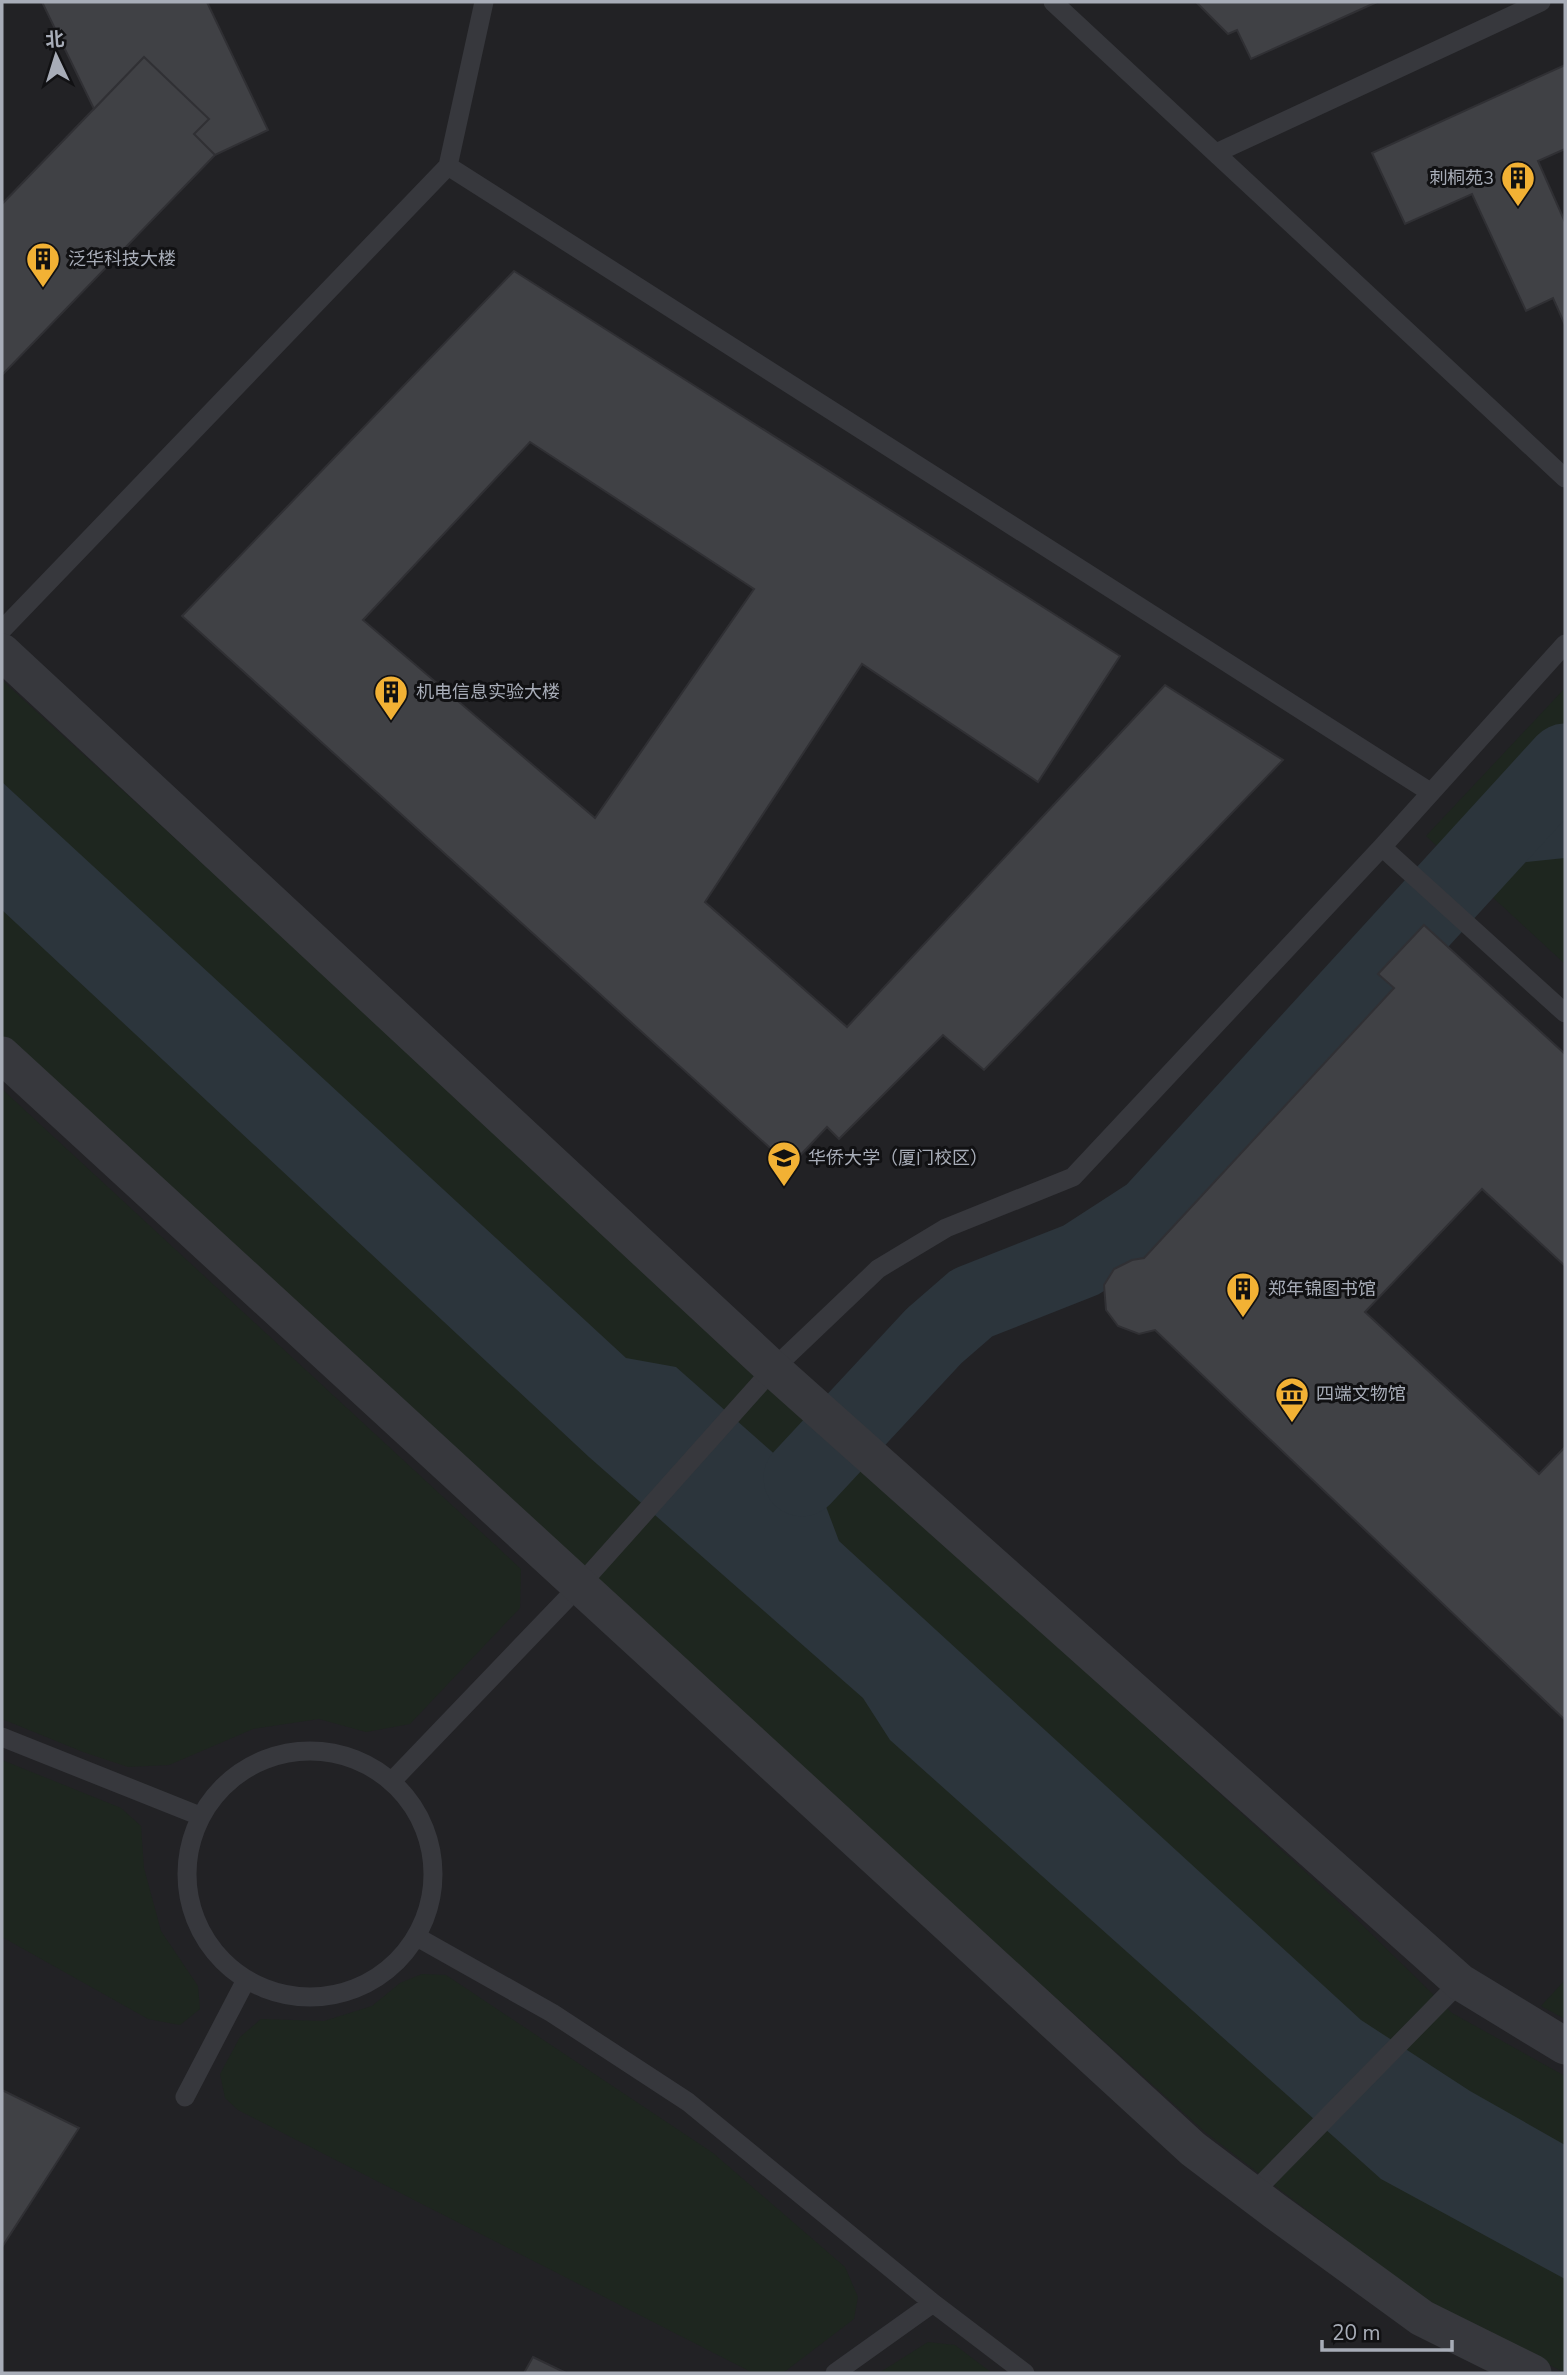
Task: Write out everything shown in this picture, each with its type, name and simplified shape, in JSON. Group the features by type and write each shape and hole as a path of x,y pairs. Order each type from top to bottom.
{"street":[{"path":"2,652 773,1368 1460,1982 1559,2039"},
{"path":"2,1055 1193,2149 1422,2318 1533,2373"}],"lane":[{"path":"2,631 448,166 484,2"},
{"path":"1053,2 1565,478"},
{"path":"1216,153 1541,2"},
{"path":"448,166 1430,792"},
{"path":"392,1782 580,1585 773,1368 878,1269 946,1228 1073,1177 1382,847 1565,645"},
{"path":"1382,847 1565,1013"},
{"path":"2,1737 201,1816"},
{"path":"288,1752 325,1752 349,1758 392,1782 419,1815 433,1855 432,1898 417,1937 391,1967 359,1987 333,1994 321,1997 282,1995 246,1980 217,1956 196,1925 187,1888 187,1863 188,1851 201,1816 223,1786 253,1765 288,1752"},
{"path":"417,1937 552,2013 688,2102 933,2303 1026,2373"},
{"path":"186,2097 246,1980"},
{"path":"1252,2194 1460,1982"},
{"path":"835,2373 933,2303"}],"shaded area":[{"name":"华侨大学（厦门校区）","path":"2,2 1565,2 1565,2373 2,2373"},
{"path":"2,680 1345,1908 1452,2013 1565,2076 1565,2373 1421,2298 1205,2132 2,1051"},
{"path":"1565,688 1565,964 1426,836"},
{"path":"1565,762 1565,858 1507,864 1487,877 1465,871"},
{"path":"2,782 626,1358 676,1367 822,1496 839,1541 1361,2020 1470,2091 1565,2145 1565,2279 1381,2179 890,1740 863,1698 589,1457 2,910"},
{"path":"2,1089 521,1569 520,1608 410,1724 366,1732 319,1719 253,1729 169,1765 128,1767 2,1719"},
{"path":"2,1760 121,1808 141,1826 144,1868 161,1931 198,1986 200,2009 180,2025 148,2019 2,1937"},
{"path":"422,1974 446,1975 713,2153 845,2267 858,2297 854,2319 783,2373 753,2373 238,2110 225,2098 220,2074 240,2037 261,2019 324,2021 372,2006 400,1983"},
{"path":"1565,1980 1565,2019 1541,2006"},
{"path":"928,2342 955,2345 992,2373 879,2373"}],"building":[{"path":"42,2 207,2 268,130 215,155 194,134 209,119 144,57 94,109"},
{"path":"1377,2 1251,59 1237,30 1228,34 1197,3"},
{"name":"泛华科技大楼","path":"144,57 209,119 194,134 215,155 2,375 2,204"},
{"name":"刺桐苑3","path":"1565,65 1565,149 1538,161 1565,222 1565,325 1553,298 1526,311 1472,194 1405,224 1372,153"},
{"name":"机电信息实验大楼","path":"514,271 1120,656 1038,782 862,664 705,902 847,1027 1165,685 1283,760 984,1070 943,1035 839,1139 827,1127 790,1166 182,616","holes":["530,442 754,589 595,818 363,620"]},
{"name":"郑年锦图书馆","path":"1424,925 1565,1054 1565,1266 1482,1189 1365,1312 1539,1474 1565,1447 1565,1720 1155,1330 1139,1334 1118,1326 1106,1310 1104,1285 1114,1269 1132,1260 1144,1258 1394,988 1378,974"},
{"path":"2,2090 79,2128 2,2247"},
{"path":"533,2357 566,2373 524,2373"}],"waterway":[{"path":"802,1478 934,1336 972,1303 1081,1260 1152,1214 1565,762"}],"place":[{"name":"刺桐苑3","path":"1518,208"},
{"name":"泛华科技大楼","path":"43,289"},
{"name":"机电信息实验大楼","path":"391,722"},
{"name":"华侨大学（厦门校区）","path":"784,1188"},
{"name":"郑年锦图书馆","path":"1243,1319"},
{"name":"四端文物馆","path":"1292,1424"}]}
